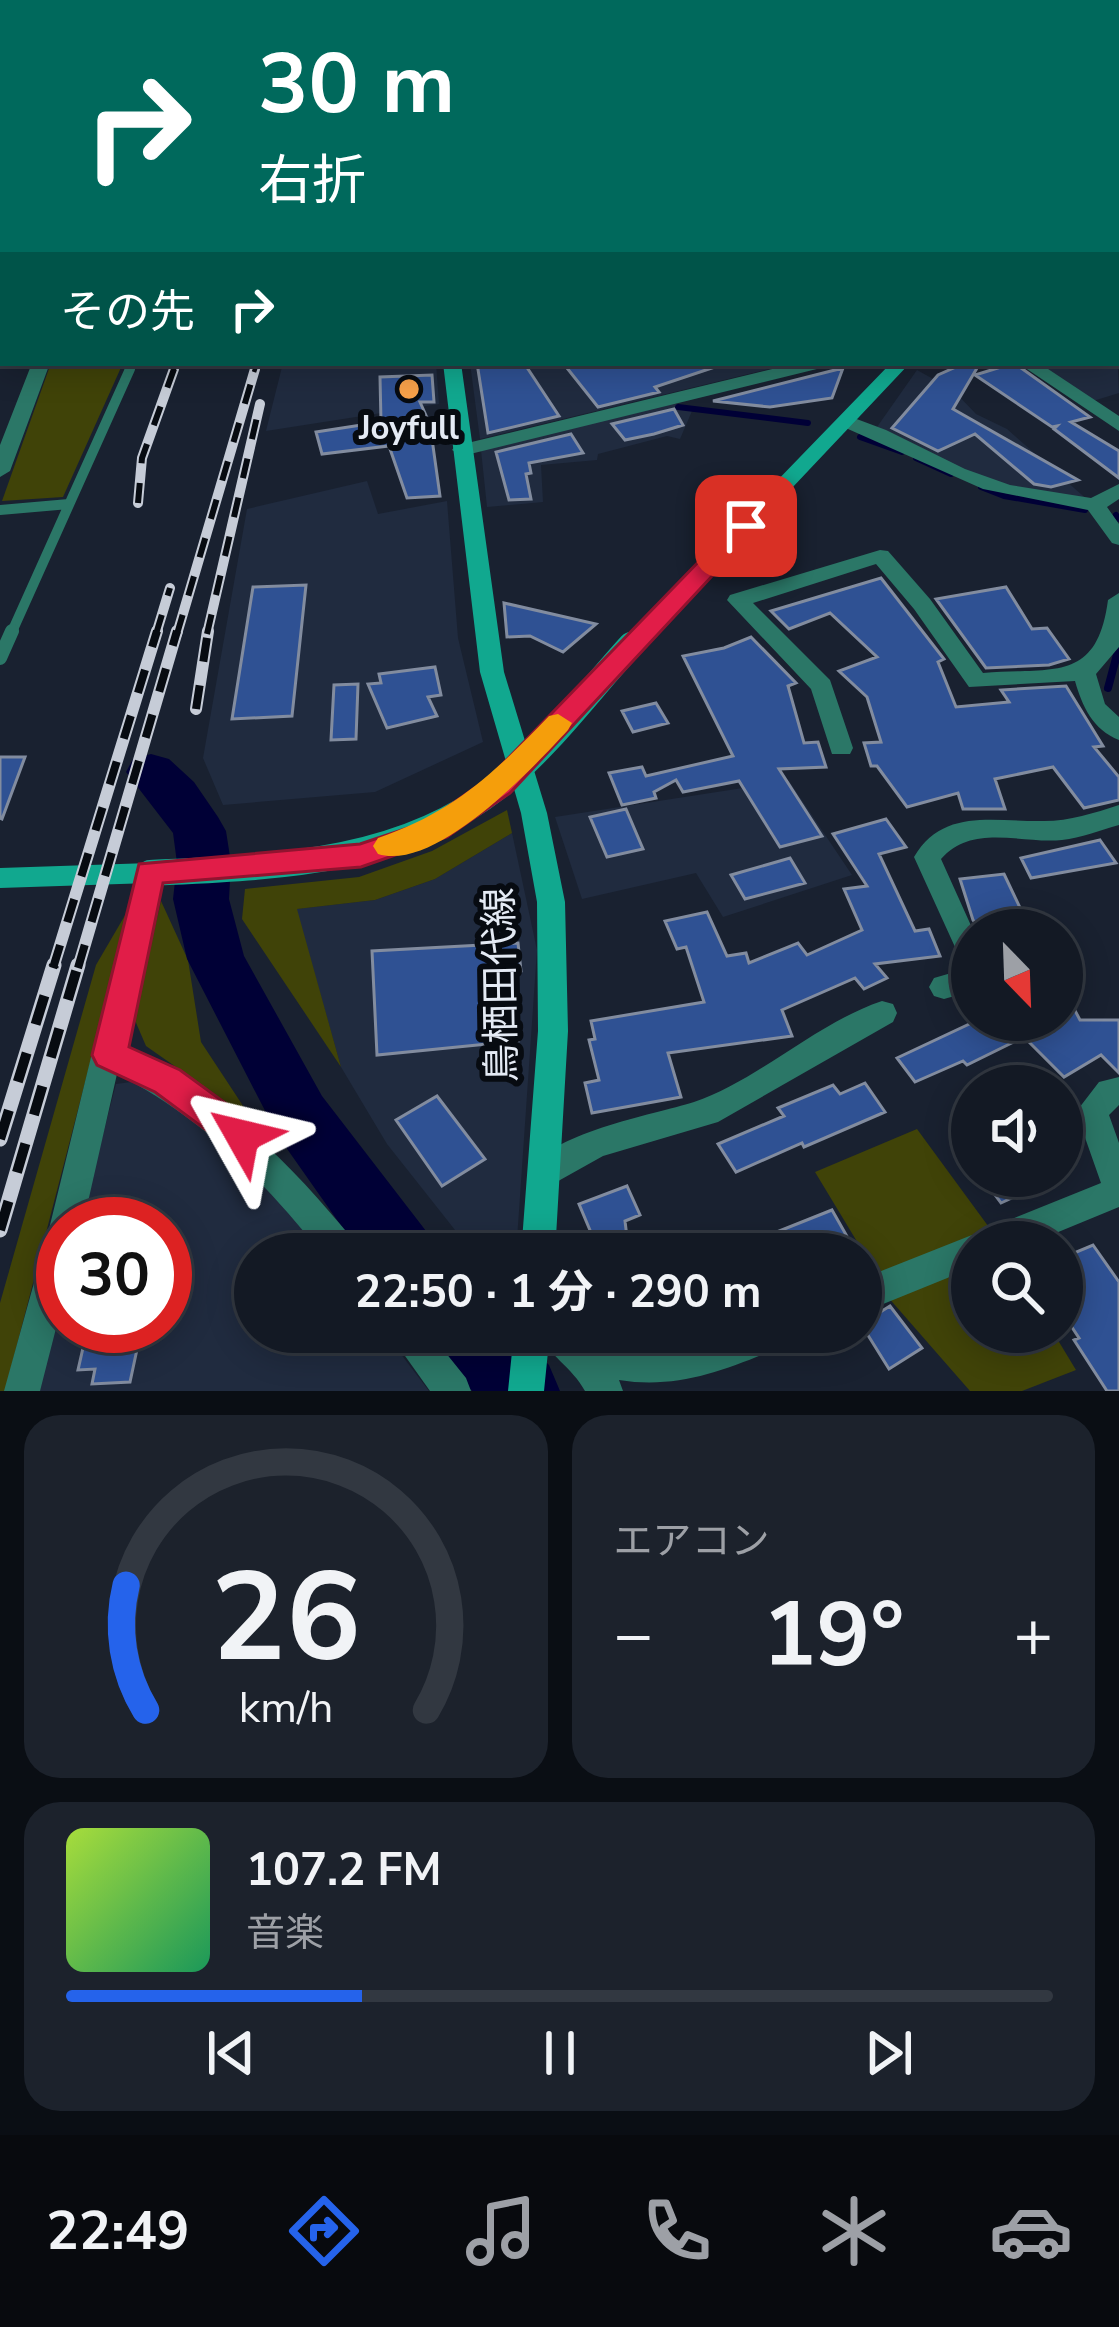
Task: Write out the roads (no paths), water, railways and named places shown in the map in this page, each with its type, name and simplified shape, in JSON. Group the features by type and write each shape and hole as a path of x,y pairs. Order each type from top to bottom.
{"main road":[{"name":"鳥栖田代線","path":"452,366 492,672 534,813 551,902 554,1031 540,1233"},
{"path":"0,878 361,856 436,830 500,786 898,366"},
{"path":"526,1391 530,1353"}],"street":[{"path":"0,471 7,433 40,366"},
{"path":"462,450 807,366"},
{"path":"1031,366 1119,425"},
{"path":"1090,406 1119,398"},
{"path":"846,421 872,429 974,480 1014,492 1096,505 1119,490"},
{"path":"1096,505 1119,538"},
{"path":"841,748 822,686 738,600 880,556 922,604 977,681 1084,672 1099,662 1115,632 1119,600"},
{"path":"1084,672 1094,707 1119,732"},
{"path":"951,912 927,857 942,836 969,827 1061,830 1119,815"},
{"path":"73,1197 150,872"},
{"path":"544,1174 595,1144 706,1112 882,1013"},
{"path":"110,1055 167,1081 242,1136 327,1233"},
{"path":"1044,1221 1119,1189 1092,1112 1110,1093 1119,1091"},
{"path":"882,1287 951,1260"},
{"path":"22,1391 36,1337"},
{"path":"423,1353 453,1391"},
{"path":"582,1353 605,1391"},
{"path":"586,1356 653,1367 721,1353"}],"lane":[{"path":"0,658 131,366"},
{"path":"0,509 69,504"}],"waterway":[{"path":"678,407 808,423"},
{"path":"860,437 902,452"},
{"path":"916,458 951,474"},
{"path":"981,487 1004,496 1085,510"},
{"path":"1116,515 1119,519"},
{"path":"1108,688 1119,647"},
{"path":"151,772 176,795 199,831 204,863 201,899 216,959 300,1116 386,1233"},
{"path":"486,1353 523,1391"}],"railway":[{"path":"138,503 142,458 174,369"},
{"path":"177,634 255,369"},
{"path":"207,634 260,404"},
{"path":"156,634 170,588"},
{"path":"53,968 157,631"},
{"path":"78,968 177,631"},
{"path":"196,709 208,631"},
{"path":"0,1139 54,965"},
{"path":"0,1230 78,965"}],"place":[{"name":"Joyfull","path":"409,389"}]}
